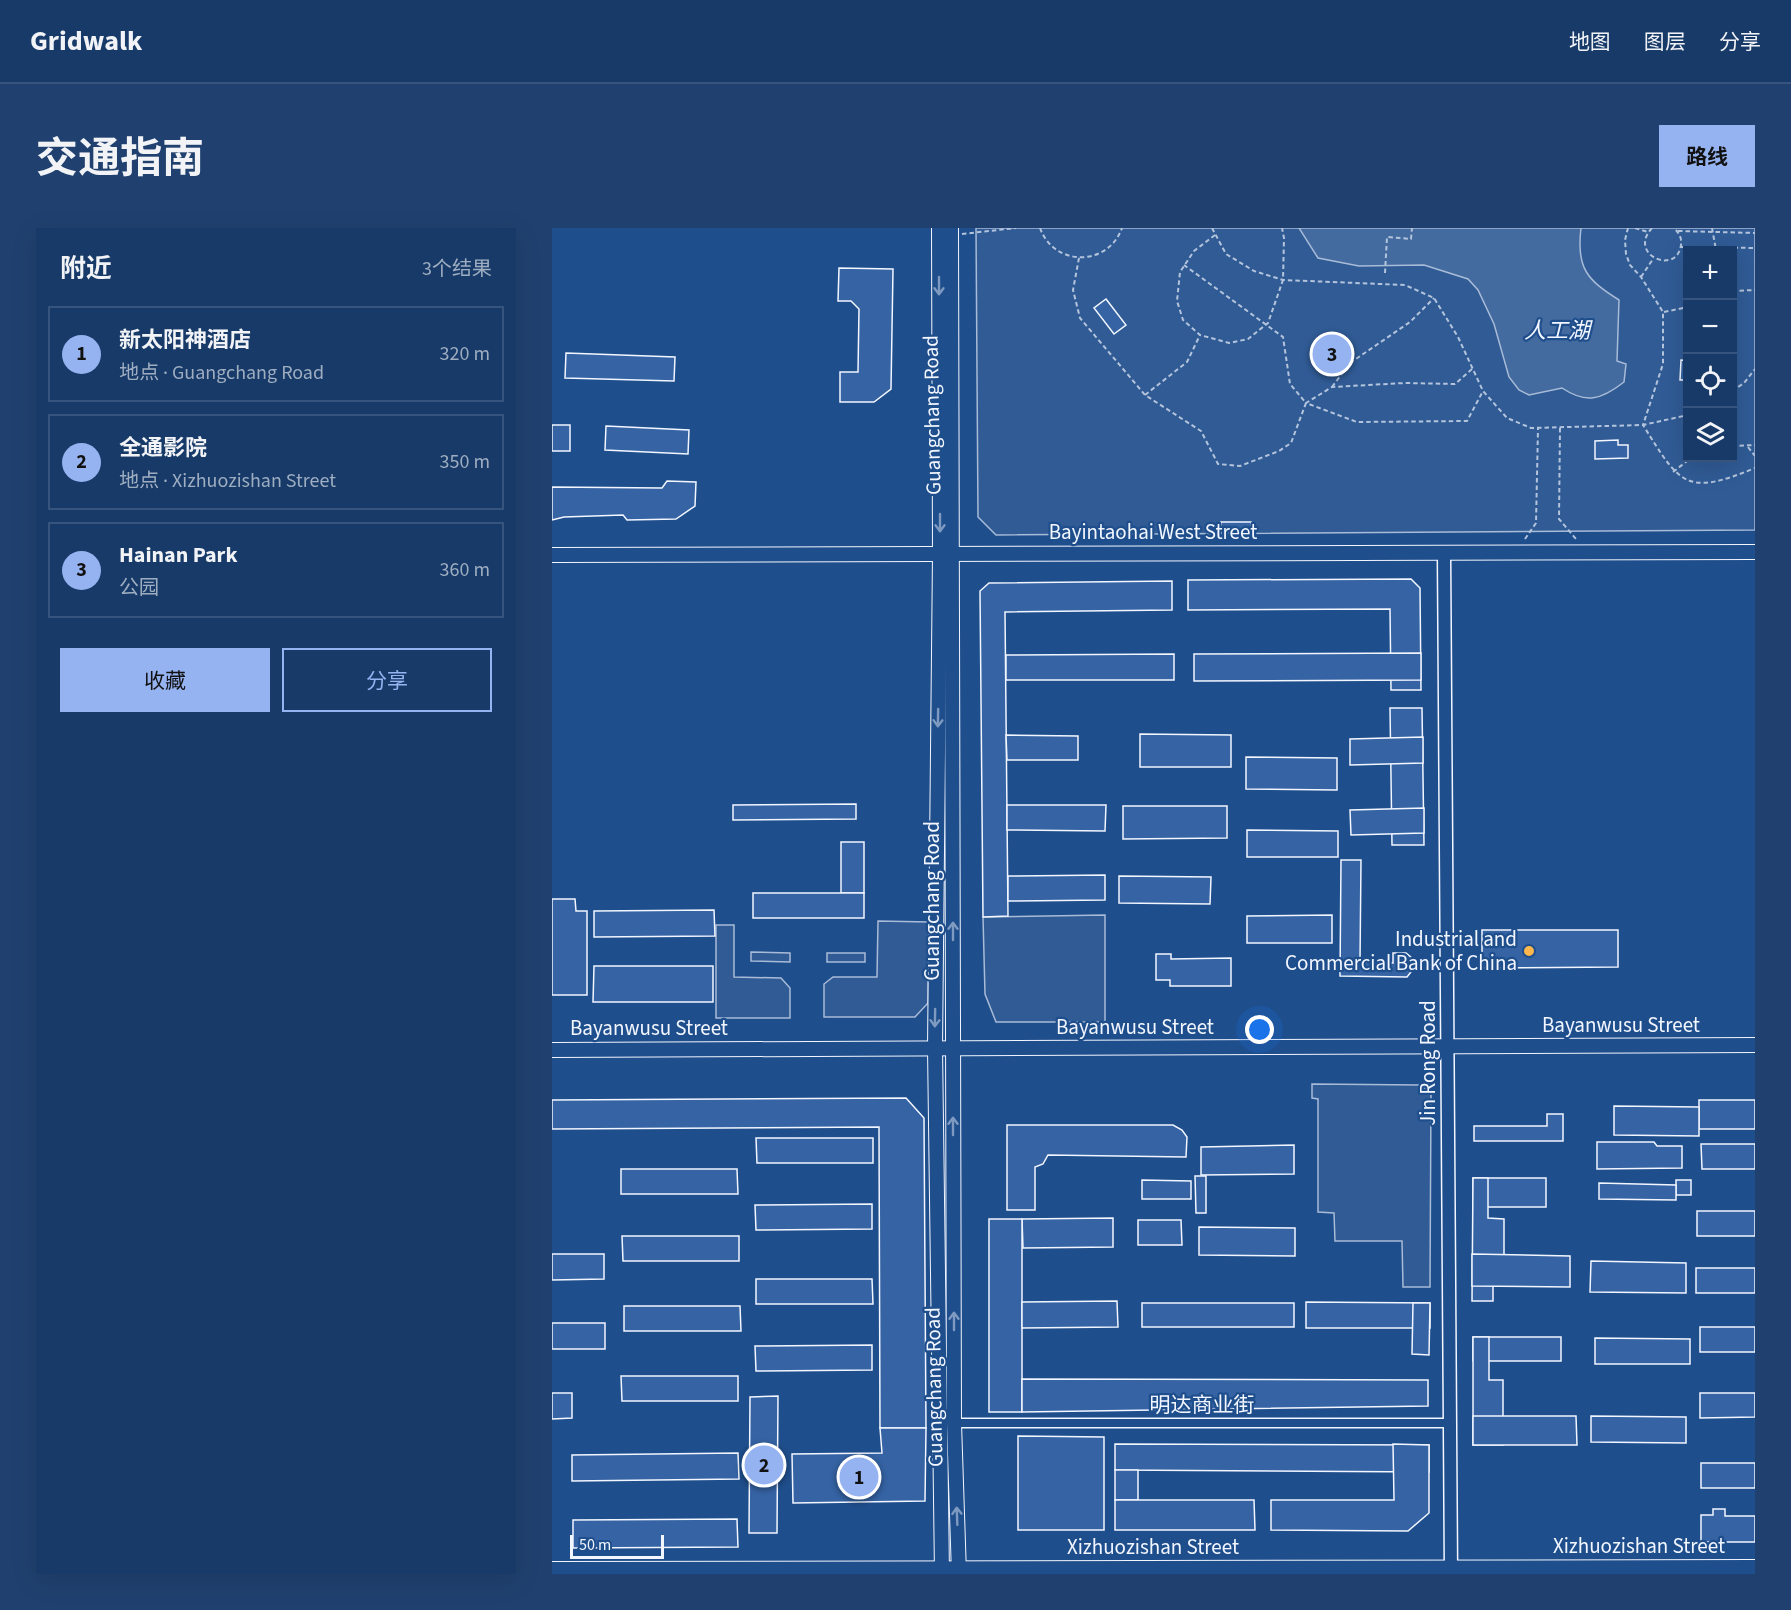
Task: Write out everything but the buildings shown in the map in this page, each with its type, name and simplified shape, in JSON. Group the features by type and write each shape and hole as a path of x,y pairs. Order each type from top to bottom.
{"street":[{"name":"Guangchang Road","path":"947,230 947,554 953,1052 954,1423 959,1571"},
{"name":"Bayintaohai West Street","path":"552,555 1755,552"},
{"name":"Jin Rong Road","path":"1444,553 1451,1571"},
{"name":"Guangchang Road","path":"942,1571 935,1052 947,554"},
{"name":"Bayanwusu Street","path":"1448,1050 1755,1045"},
{"name":"Bayanwusu Street","path":"552,1050 1755,1052"},
{"name":"Bayanwusu Street","path":"552,1056 935,1052"},
{"name":"明达商业街","path":"954,1423 1450,1423"},
{"name":"Xizhuozishan Street","path":"552,1569 1451,1571 1755,1567"}],"path":[{"path":"947,230 1016,228"},
{"path":"1040,228 1052,247 1069,257 1079,258 1098,255 1107,249 1122,228"},
{"path":"1212,228 1226,254 1254,271 1283,280 1405,285 1434,298 1458,337 1483,391 1507,418 1538,428 1560,428 1643,425 1683,416"},
{"path":"1215,236 1194,251 1180,272 1177,300 1183,320 1200,335 1229,343 1248,339 1268,323 1283,280 1282,228"},
{"path":"1385,273 1387,237 1411,239 1412,228"},
{"path":"1628,228 1625,240 1630,265 1641,277 1663,312 1663,364 1643,425 1672,472 1696,484 1721,482 1755,468"},
{"path":"1635,228 1648,232"},
{"path":"1652,228 1648,232 1645,243 1653,258"},
{"path":"1674,228 1678,231 1713,230 1755,233"},
{"path":"1713,230 1716,246"},
{"path":"1653,258 1670,260 1681,248 1678,231"},
{"path":"1737,248 1755,248"},
{"path":"1079,258 1072,290 1080,318 1145,395 1201,431 1218,464 1240,466 1279,451 1291,443 1306,403 1332,387 1350,363 1410,322 1434,298"},
{"path":"1641,277 1653,258"},
{"path":"1185,265 1268,323 1283,337 1290,384 1306,403 1357,422 1467,421 1483,391"},
{"path":"1737,291 1755,290"},
{"path":"1663,312 1683,308"},
{"path":"1145,395 1186,362 1200,335"},
{"path":"1332,387 1405,383 1455,384 1473,368"},
{"path":"1737,388 1755,369"},
{"path":"1515,552 1536,523 1538,428"},
{"path":"1560,428 1559,519 1587,552"},
{"path":"1737,446 1755,445"},
{"path":"1748,447 1755,456"},
{"path":"1672,472 1686,462"}],"shaded area":[{"path":"976,228 1755,228 1755,530 996,535 978,517"},
{"path":"1105,915 1105,1022 996,1022 985,994 983,917"},
{"path":"878,921 929,922 928,1003 915,1017 824,1017 824,984 833,977 877,977"},
{"path":"716,925 734,925 734,977 781,978 790,988 790,1018 716,1018"},
{"path":"751,952 790,953 790,962 751,961"},
{"path":"827,953 865,953 865,962 827,962"},
{"path":"1312,1084 1421,1085 1431,1094 1430,1287 1403,1287 1402,1241 1335,1241 1334,1213 1318,1212 1318,1099 1312,1098"}],"water":[{"name":"人工湖","path":"1299,228 1581,228 1580,253 1586,272 1599,286 1619,300 1617,361 1626,364 1624,382 1608,393 1593,398 1579,396 1562,388 1529,395 1519,390 1509,377 1494,324 1478,290 1468,279 1424,265 1359,266 1318,258"}],"place":[{"name":"Hainan Park","path":"1332,354"},
{"name":"Industrial and Commercial Bank of China","path":"1529,951"},
{"name":"全通影院","path":"764,1465"},
{"name":"新太阳神酒店","path":"859,1477"}]}
